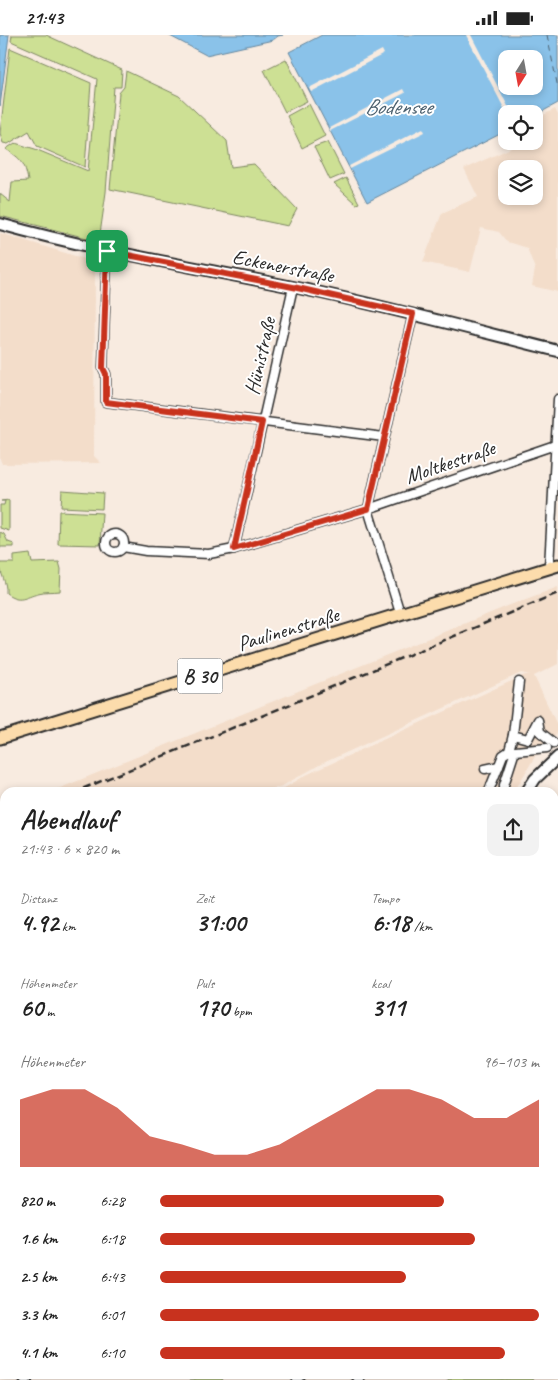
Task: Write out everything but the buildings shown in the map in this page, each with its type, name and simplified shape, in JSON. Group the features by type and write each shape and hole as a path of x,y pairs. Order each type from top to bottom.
{"main road":[{"name":"Eckenerstraße","path":"0,224 107,251 293,287 413,314 558,351"},
{"name":"Paulinenstraße","path":"0,738 554,566"},
{"path":"530,787 535,779 558,757"}],"street":[{"path":"107,251 103,368 106,374 106,402 384,437"},
{"name":"Hünistraße","path":"234,549 293,287"},
{"path":"400,613 368,509 413,314"},
{"path":"554,566 555,445 558,399"},
{"name":"Moltkestraße","path":"123,547 146,551 209,554 234,549 368,509 555,445"},
{"path":"490,787 503,755 509,751 520,682"},
{"path":"513,735 528,739 538,720 540,732 554,743"},
{"path":"504,787 515,751 547,748"},
{"path":"485,769 499,766"}],"shaded area":[{"path":"555,109 558,115 558,292 532,286 535,269 527,248 507,242 499,232 481,228 470,272 423,262 442,213 478,197 464,169 506,150 543,150 543,115"},
{"path":"0,233 95,262 94,456 101,463 2,464 0,459"},
{"path":"558,587 558,664 534,676 558,727 558,732 537,753 517,787 286,787 306,775 525,675 530,675 521,673 321,764 279,787 63,787"}],"green space":[{"path":"12,35 46,35 122,70 121,87 114,87 106,192 99,241 0,216 0,194 10,202 12,182 28,181 22,162 6,149 15,143 35,149 88,171 97,79 11,41"},
{"path":"10,48 91,83 85,167 37,146 29,131 8,144 3,143 0,133"},
{"path":"286,59 307,101 285,112 264,70"},
{"path":"126,71 179,96 227,141 231,167 254,164 297,209 288,226 110,189 119,93 124,87"},
{"path":"309,104 325,136 302,148 287,116"},
{"path":"328,142 344,174 330,180 314,147"},
{"path":"346,178 359,203 356,204 334,184"},
{"path":"62,490 103,493 102,509 61,507"},
{"path":"9,500 9,531 0,528 0,505 4,505 5,501 1,501"},
{"path":"59,511 102,513 100,545 58,544"},
{"path":"0,532 4,534 8,542 14,544 14,547 0,547"},
{"path":"30,554 32,563 59,562 61,569 60,591 41,592 19,598 6,593 0,563 14,563 14,556"},
{"path":"222,1379 223,1380 189,1380"},
{"path":"448,1379 532,1379 532,1380"}],"water":[{"path":"0,35 9,35 0,106"},
{"path":"168,35 283,35 273,40 206,55"},
{"name":"Bodensee","path":"322,35 558,35 558,103 543,111 543,105 498,105 498,135 367,202 289,52"}],"pier":[{"path":"466,35 471,35 498,87 498,95 502,95 507,105 502,105"},
{"path":"382,50 384,54 311,92 309,88"},
{"path":"403,89 405,93 330,131 329,128"},
{"path":"423,128 425,132 350,169 349,166"}],"ferry route":[{"path":"547,35 558,88"}],"railway":[{"path":"87,787 558,593"}],"route":[{"path":"107,251 343,297 413,314 368,509 234,549 262,422 106,402 106,374 103,368 107,251"}]}
